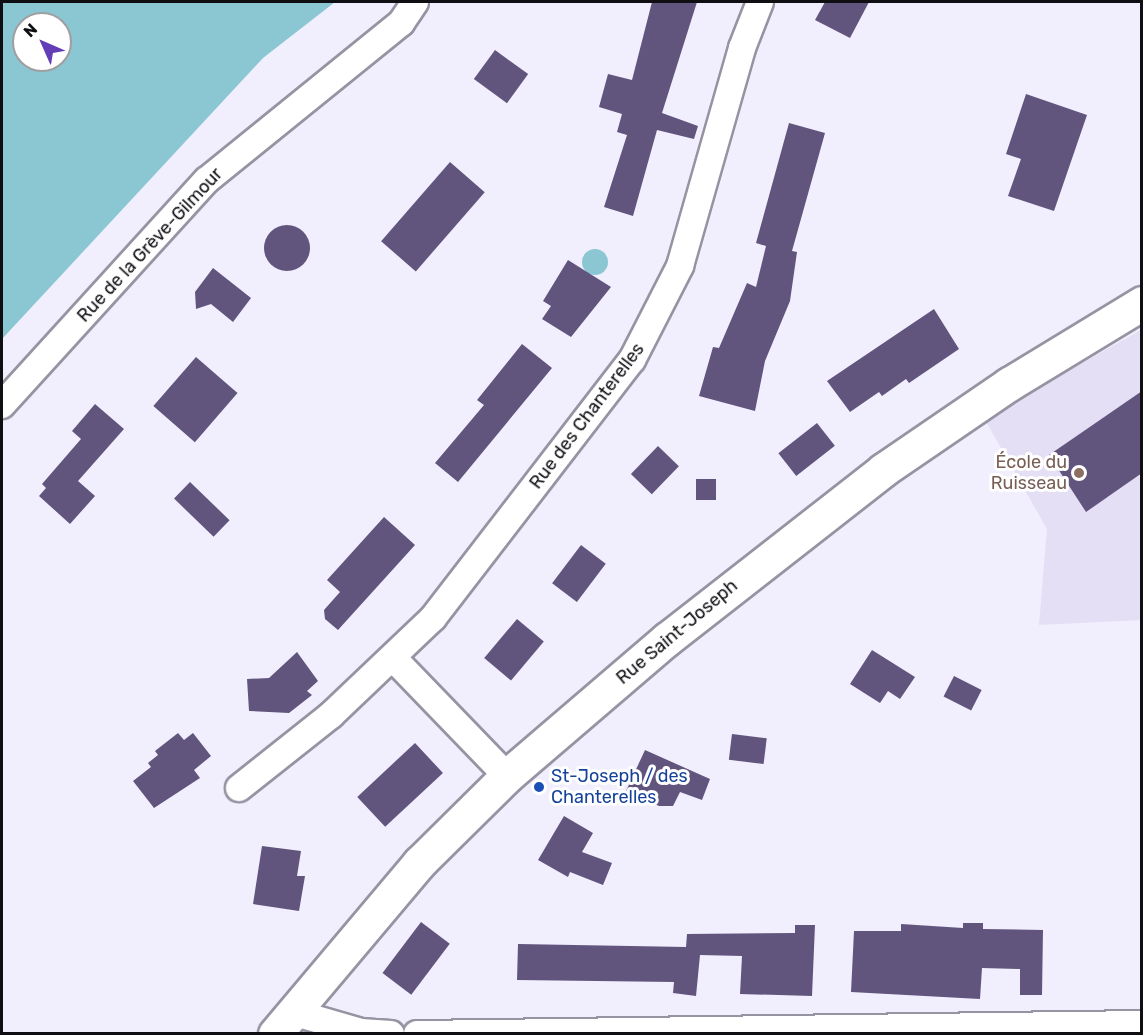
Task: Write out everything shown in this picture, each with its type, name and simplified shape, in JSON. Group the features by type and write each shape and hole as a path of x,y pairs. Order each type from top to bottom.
{"street":[{"name":"Rue de la Grève-Gilmour","path":"2,405 207,180 401,24 415,2"},
{"name":"Rue des Chanterelles","path":"239,788 394,659 433,618 633,360 661,311 680,267 742,48 760,2"},
{"name":"Rue Saint-Joseph","path":"284,1023 412,872 507,776 667,639 884,470 1009,384 1142,303"},
{"path":"394,659 507,776"},
{"path":"284,1023 391,1034"},
{"path":"417,1034 1142,1024"}],"shaded area":[{"name":"École du Ruisseau","path":"1141,330 1141,620 1039,625 1047,529 984,418"}],"water":[{"path":"2,2 335,2 263,58 2,339"},
{"path":"595,249 605,252 608,262 605,272 595,275 585,272 582,262 585,252"}],"building":[{"path":"652,2 697,2 662,113 698,126 694,139 657,130 633,216 604,207 627,135 617,132 622,114 599,107 608,74 632,80"},
{"path":"825,2 869,2 850,38 815,20"},
{"path":"495,50 528,74 507,103 474,79"},
{"path":"1026,94 1087,115 1054,211 1008,196 1021,159 1006,154"},
{"path":"789,123 825,133 792,251 797,252 790,301 765,361 755,411 699,396 713,347 719,348 747,283 756,287 766,246 756,243"},
{"path":"450,162 485,192 416,271 381,241"},
{"path":"287,225 303,232 310,248 303,264 287,271 271,264 264,248 271,232"},
{"path":"568,260 611,287 571,337 542,319 551,306 543,301"},
{"path":"213,268 251,298 233,322 211,304 196,309 195,292"},
{"path":"934,309 959,349 909,383 906,379 882,396 879,392 850,412 827,381"},
{"path":"522,344 552,368 458,482 435,463 484,405 477,400"},
{"path":"196,357 238,393 195,442 153,406"},
{"name":"École du Ruisseau","path":"1142,391 1142,473 1086,512 1049,455"},
{"path":"95,404 124,429 78,481 95,496 70,524 39,496 46,488 42,484 81,439 72,431"},
{"path":"817,423 835,446 796,476 778,453"},
{"path":"658,446 679,466 652,494 631,474"},
{"path":"696,479 716,479 716,500 696,500"},
{"path":"190,482 230,520 214,537 174,499"},
{"path":"384,517 415,545 338,630 325,619 324,610 340,592 327,580"},
{"path":"581,545 606,564 577,602 552,583"},
{"path":"517,619 544,641 511,681 484,658"},
{"path":"872,650 915,677 900,699 888,691 880,703 850,684"},
{"path":"297,652 318,681 307,691 312,695 289,713 249,711 247,679 269,678"},
{"path":"954,676 982,690 971,711 944,696"},
{"path":"178,733 184,740 193,733 211,756 194,770 200,778 154,808 133,781 151,767 148,763 158,755 155,751"},
{"path":"732,734 767,738 764,764 729,760"},
{"path":"415,743 443,773 385,827 357,797"},
{"path":"645,750 710,779 702,800 680,792 673,806 659,806 626,791"},
{"path":"564,816 593,833 582,852 612,863 603,885 570,872 568,877 538,860"},
{"path":"262,846 301,851 297,876 305,876 299,911 253,904"},
{"path":"421,922 450,944 411,995 382,973"},
{"path":"963,923 983,923 983,929 1043,930 1042,995 1020,995 1020,969 982,968 980,999 851,992 854,931 901,931 901,924 963,928"},
{"path":"795,925 815,925 812,996 740,994 742,956 700,955 696,996 673,993 674,982 517,980 518,944 686,947 687,934 795,933"}],"place":[{"name":"École du Ruisseau","path":"1079,473"},
{"name":"St-Joseph / des Chanterelles","path":"539,787"}]}
